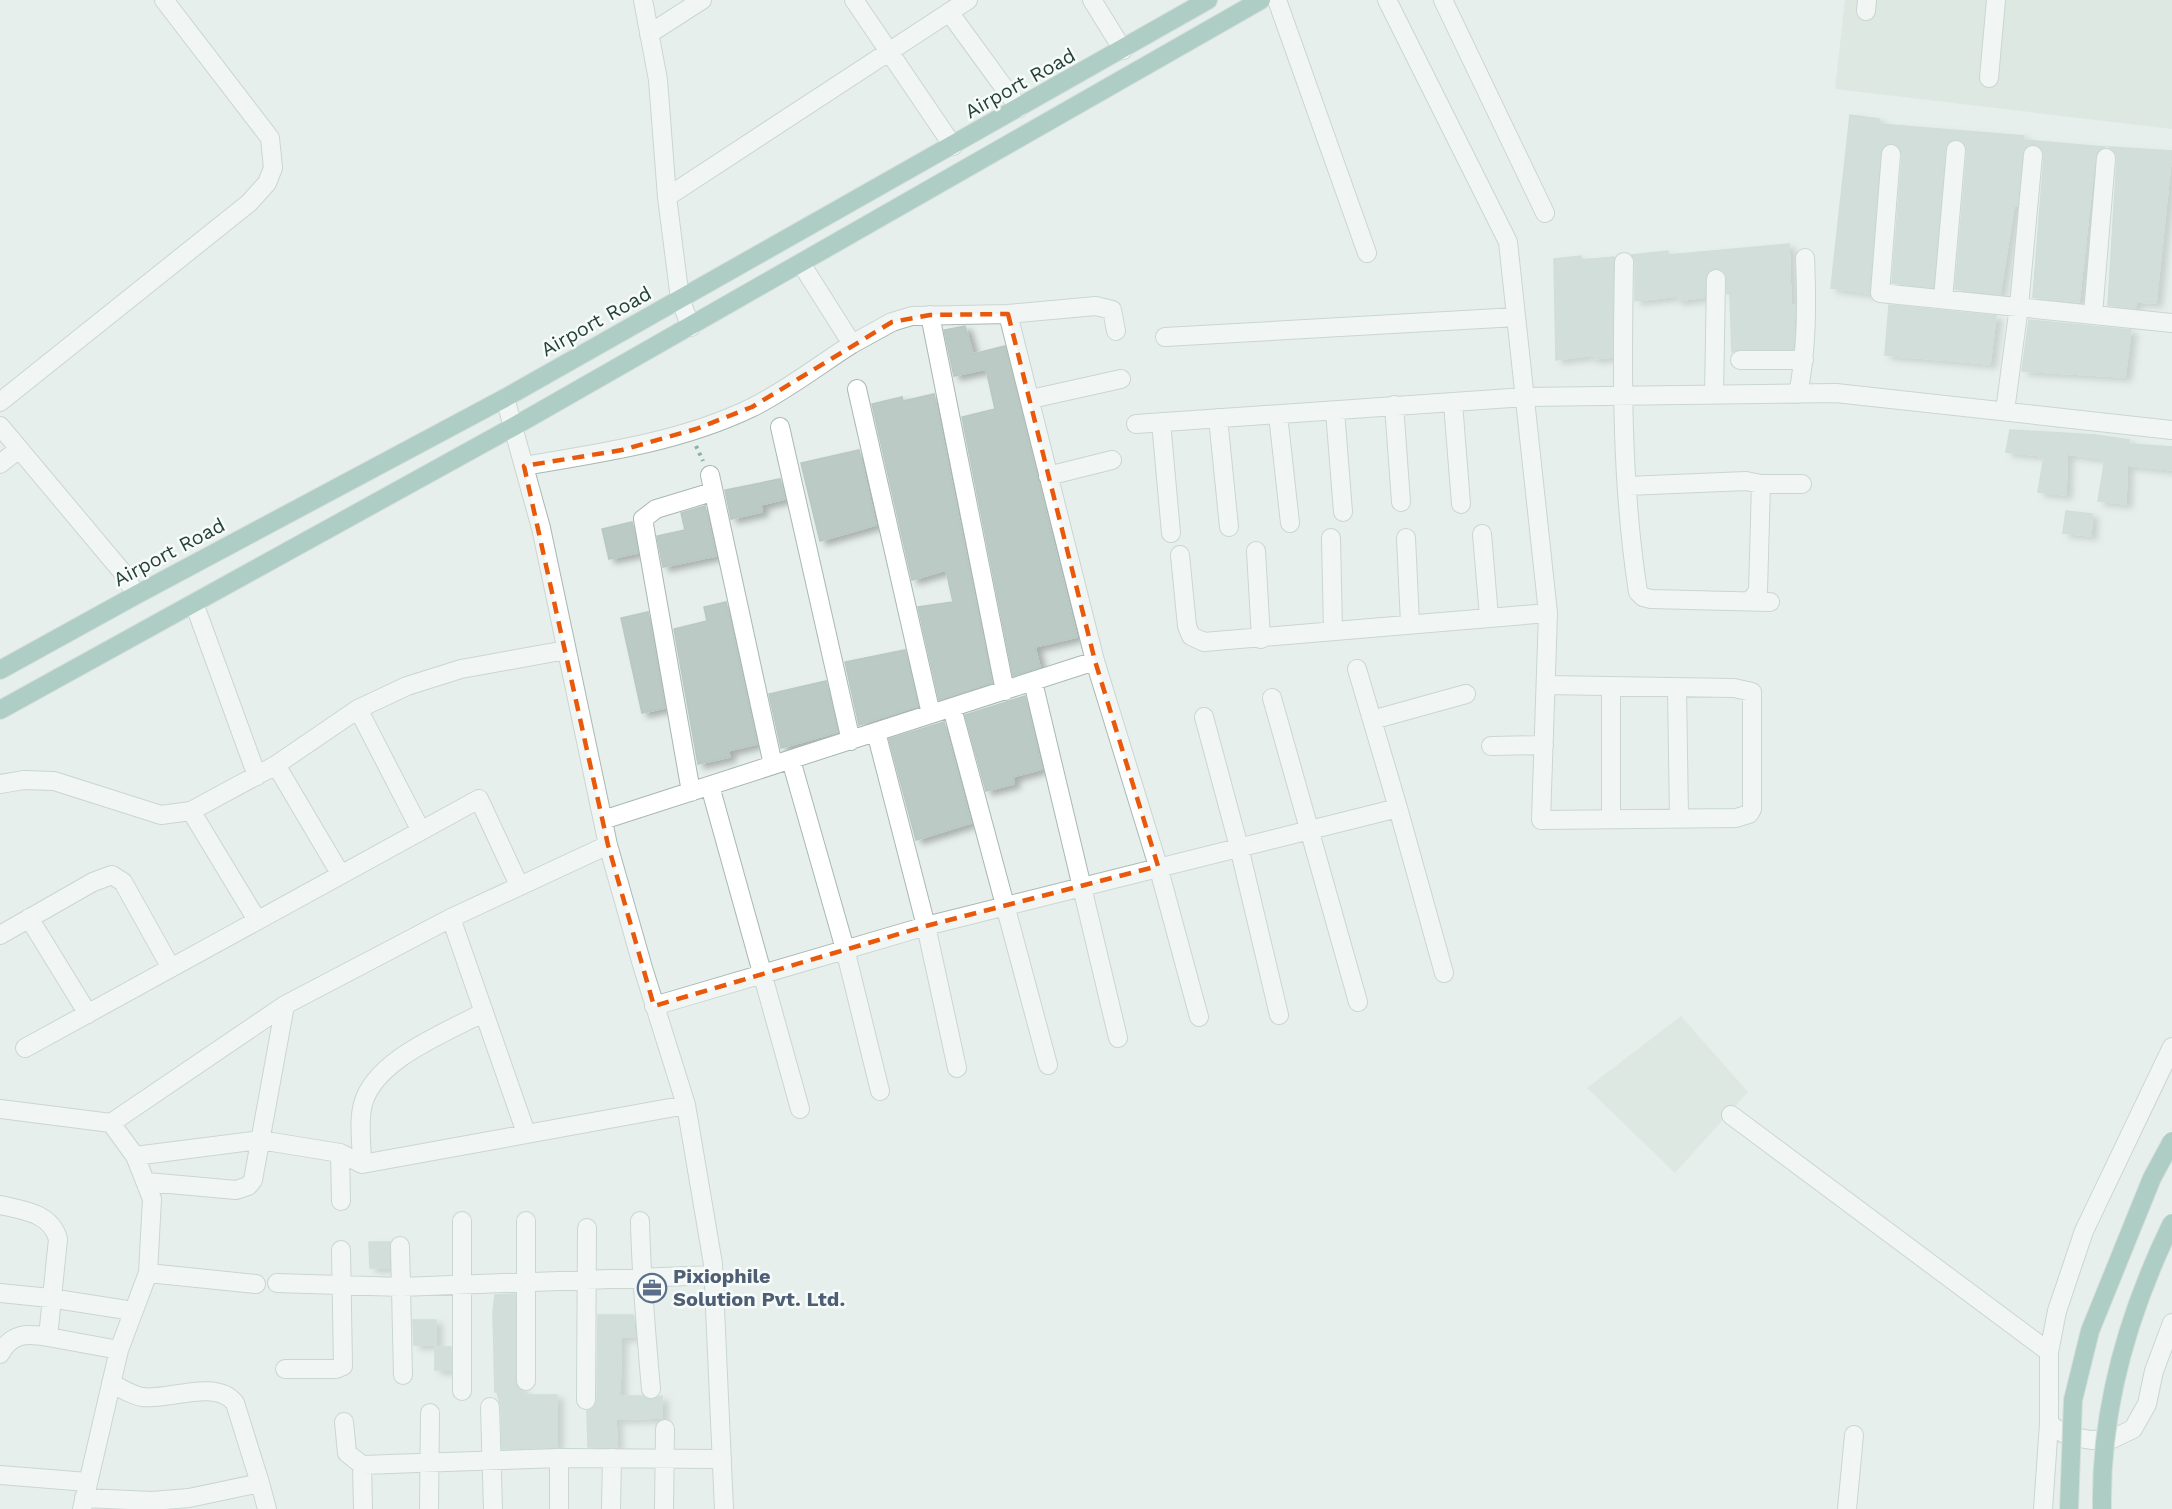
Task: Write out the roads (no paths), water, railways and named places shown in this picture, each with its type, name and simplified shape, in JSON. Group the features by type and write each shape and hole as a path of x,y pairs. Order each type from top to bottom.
{"main road":[{"name":"Airport Road","path":"0,670 504,398 1208,0"},
{"path":"0,710 802,265 1261,0"},
{"path":"2070,1509 2073,1400 2090,1331 2152,1178 2172,1141"},
{"path":"2102,1509 2112,1389 2150,1269 2172,1223"}],"street":[{"path":"0,402 249,203 267,183 273,168 270,138 164,0"},
{"path":"643,0 658,80 667,197 680,300 691,327"},
{"path":"649,34 702,0"},
{"path":"854,0 953,146"},
{"path":"667,197 968,0"},
{"path":"1092,0 1123,50"},
{"path":"1277,0 1367,254"},
{"path":"1387,0 1508,242 1548,613 1541,820 1736,818 1749,814 1752,809 1754,698 1752,692 1546,685"},
{"path":"1443,0 1545,213"},
{"path":"1989,78 1996,0"},
{"path":"949,12 1019,108"},
{"path":"1943,299 1956,150"},
{"path":"1891,154 1880,293 2172,322"},
{"path":"2005,411 2019,306 2033,156"},
{"path":"2093,314 2106,158"},
{"path":"1798,394 1804,360 1807,297 1805,258"},
{"path":"1624,262 1622,396 1627,486 1637,585 1643,597 1751,600 1770,603"},
{"path":"802,265 852,344"},
{"path":"1714,394 1716,279"},
{"path":"524,466 622,450 689,431 752,407 852,344 892,322 930,315 1008,314 1103,306 1112,310 1116,331"},
{"path":"1008,314 1095,661 1158,866 1199,1017"},
{"path":"930,315 1005,691"},
{"path":"1165,337 1516,317"},
{"path":"1740,360 1804,360"},
{"path":"1031,399 1121,379"},
{"path":"857,389 932,714"},
{"path":"1136,424 1525,397 1836,393 2172,430"},
{"path":"504,398 541,528 608,845 654,1006 686,1105 714,1275 724,1509"},
{"path":"1453,403 1461,504"},
{"path":"1394,405 1401,502"},
{"path":"1335,411 1343,512"},
{"path":"1278,415 1290,523"},
{"path":"1218,418 1229,526"},
{"path":"1161,422 1171,533"},
{"path":"0,426 124,574 136,595"},
{"path":"780,427 851,741"},
{"path":"0,464 19,449"},
{"path":"1048,476 1112,460"},
{"path":"1627,486 1746,481 1761,484 1802,484"},
{"path":"691,792 644,519 656,509 711,484 773,765"},
{"path":"1751,600 1758,591 1761,484"},
{"path":"1482,534 1489,617"},
{"path":"1331,538 1334,631"},
{"path":"1406,538 1410,623"},
{"path":"1256,551 1261,639"},
{"path":"1180,555 1185,615 1191,636 1204,642 1548,613"},
{"path":"194,603 257,776"},
{"path":"0,784 24,780 54,781 161,815 191,811 276,765 358,709 407,686 461,669 566,650"},
{"path":"603,820 1095,661"},
{"path":"1357,669 1444,973"},
{"path":"1033,682 1118,1038"},
{"path":"1611,687 1611,819"},
{"path":"1677,688 1679,818"},
{"path":"1372,720 1466,694"},
{"path":"1272,698 1358,1002"},
{"path":"952,708 1048,1065"},
{"path":"358,709 421,831"},
{"path":"1204,717 1239,847 1279,1015"},
{"path":"876,732 926,926 957,1068"},
{"path":"1491,746 1544,745"},
{"path":"791,760 845,950 880,1091"},
{"path":"276,765 341,875"},
{"path":"710,786 800,1109"},
{"path":"24,1048 479,799 519,885"},
{"path":"654,1006 926,926 1158,866 1398,808"},
{"path":"191,811 257,920"},
{"path":"0,1109 111,1123 285,1005 451,918 608,845"},
{"path":"0,935 93,882 112,875 123,882 171,968"},
{"path":"29,918 87,1014"},
{"path":"451,918 526,1134"},
{"path":"147,1182 242,1189 253,1180 285,1005"},
{"path":"362,1164 362,1107 368,1089 380,1074 394,1062 484,1012"},
{"path":"2043,1509 2049,1424 2049,1352 2057,1311 2084,1231 2172,1047"},
{"path":"135,1156 260,1140 340,1153 362,1164 686,1105"},
{"path":"1731,1115 2049,1352"},
{"path":"84,1496 118,1350 148,1273 152,1199 135,1156 111,1123"},
{"path":"340,1153 340,1201"},
{"path":"0,1205 38,1216 49,1221 55,1228 58,1239 50,1298 48,1337"},
{"path":"462,1221 460,1285 462,1391"},
{"path":"526,1221 526,1381"},
{"path":"640,1221 641,1278 647,1315 651,1389"},
{"path":"586,1400 587,1228"},
{"path":"400,1246 403,1376"},
{"path":"285,1369 336,1369 343,1366 341,1250"},
{"path":"148,1273 256,1284"},
{"path":"277,1283 401,1287 714,1275"},
{"path":"0,1293 133,1311"},
{"path":"2049,1424 2068,1436 2091,1440 2112,1439 2133,1429 2148,1404 2154,1371 2172,1323"},
{"path":"0,1354 8,1341 21,1334 118,1350"},
{"path":"111,1383 143,1397 214,1392 230,1397 235,1403 267,1509"},
{"path":"490,1407 493,1509"},
{"path":"429,1509 430,1413"},
{"path":"344,1422 347,1453 362,1465 559,1458 722,1459"},
{"path":"664,1509 665,1429"},
{"path":"1847,1509 1854,1435"},
{"path":"559,1458 560,1509"},
{"path":"611,1509 612,1458"},
{"path":"362,1465 363,1509"},
{"path":"0,1475 84,1496 152,1501 189,1498 260,1483"}],"place":[{"name":"Pixiophile Solution Pvt. Ltd.","path":"652,1288"}]}
